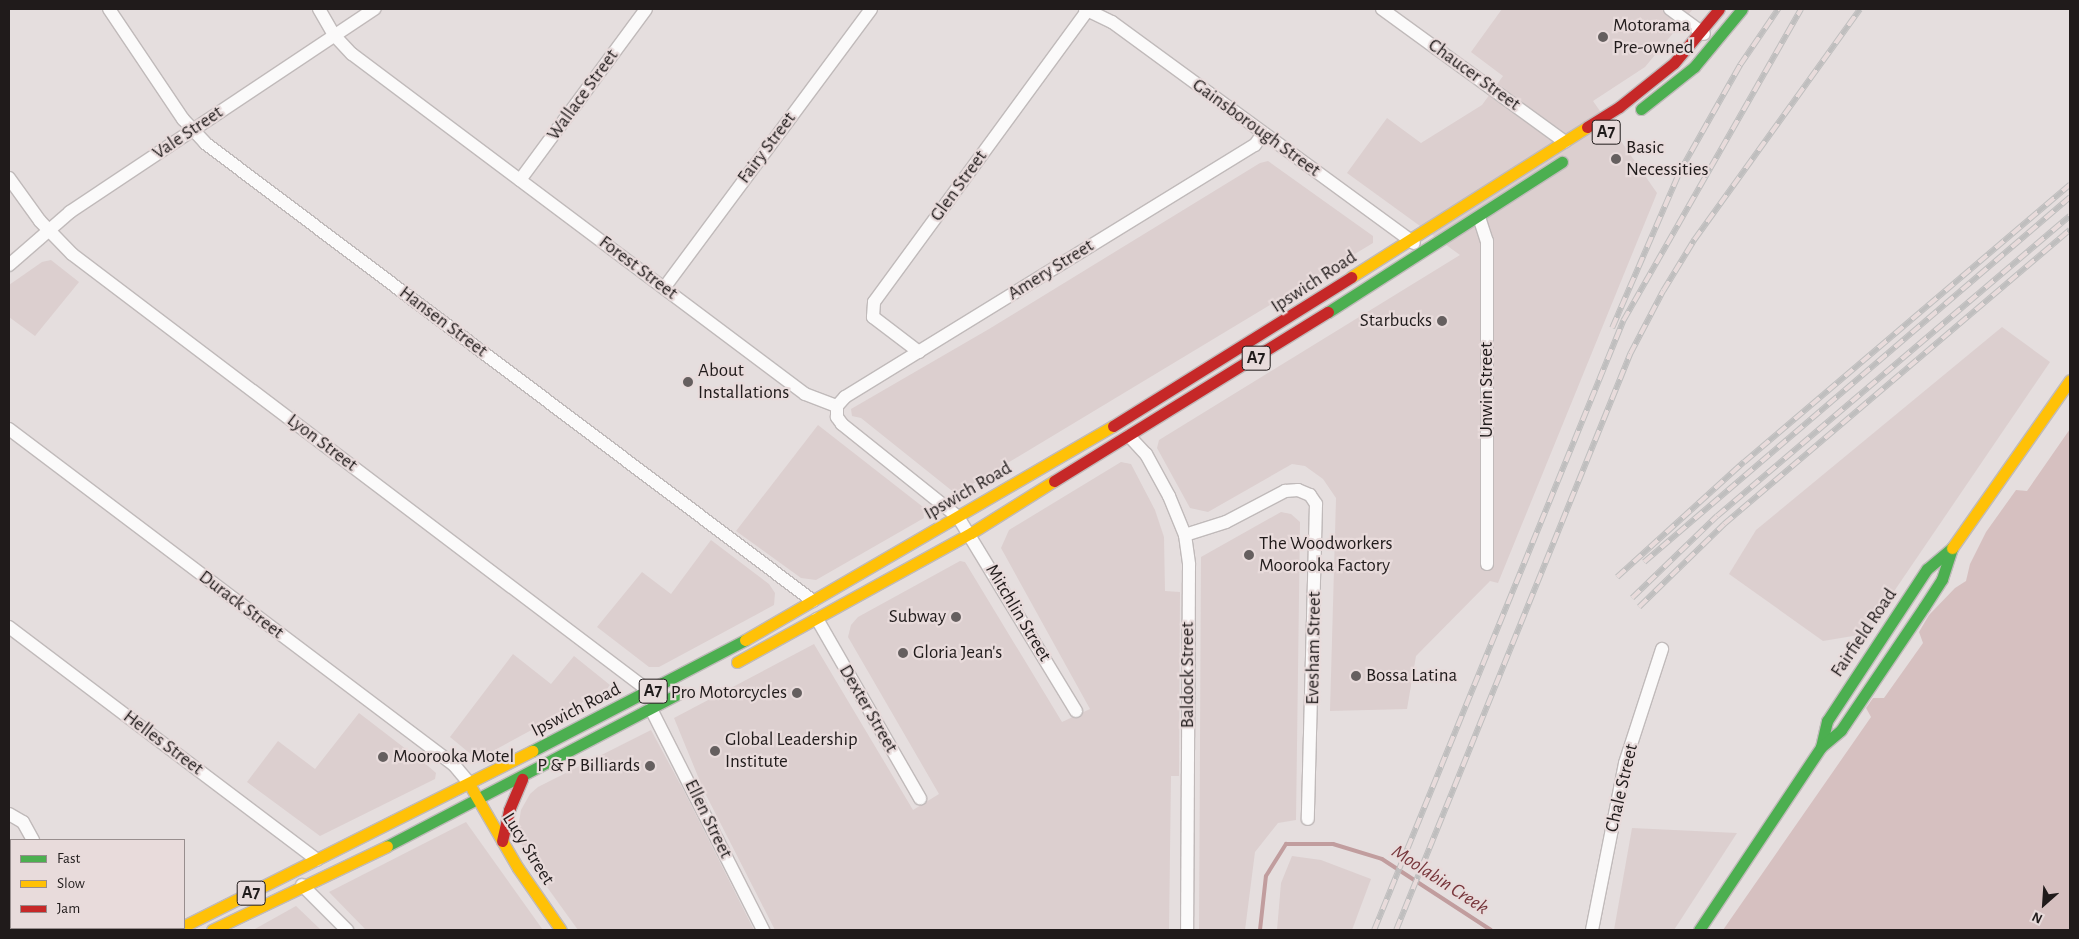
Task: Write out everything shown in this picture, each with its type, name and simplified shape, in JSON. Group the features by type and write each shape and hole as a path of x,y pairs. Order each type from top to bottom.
{"main road":[{"name":"Ipswich Road","path":"185,926 650,692 813,601 1153,403 1565,142 1654,82 1719,9"},
{"name":"A7","path":"1629,117 1681,80 1716,42 1742,9"},
{"name":"Ipswich Road","path":"722,670 971,533 1425,252 1576,152"},
{"name":"Fairfield Road","path":"1821,747 1831,714 1927,569 1952,548 2070,380"},
{"name":"Fairfield Road","path":"1699,930 1821,747 1841,730 1924,607 1942,579 1952,548"},
{"name":"Ipswich Road","path":"212,930 479,801 688,689"},
{"path":"502,841 509,810 522,779"},
{"name":"Lucy Street","path":"469,784 502,841 562,930"}],"street":[{"name":"Hansen Street","path":"109,9 192,130 813,601"},
{"name":"Forest Street","path":"319,9 334,35 352,54 805,394 837,406"},
{"name":"Vale Street","path":"9,265 70,212 374,9"},
{"name":"Wallace Street","path":"520,180 646,9"},
{"name":"Fairy Street","path":"664,288 871,9"},
{"name":"Chaucer Street","path":"1382,9 1565,142"},
{"path":"1670,9 1716,42"},
{"name":"Gainsborough Street","path":"1086,10 1112,22 1425,252"},
{"name":"Glen Street","path":"919,352 873,317 874,302 1086,10"},
{"name":"Amery Street","path":"837,406 844,397 1255,145 1263,133"},
{"name":"Lyon Street","path":"9,178 47,230 72,254 650,692"},
{"name":"Unwin Street","path":"1479,217 1487,241 1487,564"},
{"path":"837,406 836,417 842,424 958,517"},
{"name":"Durack Street","path":"9,429 454,765 469,784"},
{"name":"Baldock Street","path":"1129,436 1146,454 1169,496 1185,535 1189,565 1187,930"},
{"name":"Evesham Street","path":"1185,535 1226,522 1285,491 1304,493 1316,504 1308,819"},
{"name":"Mitchlin Street","path":"958,517 971,533 1076,710"},
{"name":"Dexter Street","path":"817,619 920,798"},
{"name":"Helles Street","path":"9,627 317,860"},
{"name":"Chale Street","path":"1592,930 1625,763 1662,649"},
{"name":"Ellen Street","path":"651,709 763,930"},
{"path":"9,814 23,822 32,839"},
{"path":"302,885 347,930"}],"shaded area":[{"path":"1502,9 1693,9 1645,67 1593,101 1657,193 1498,583 1490,581 1416,656 1407,709 1330,711 1336,498 1323,479 1305,466 1292,464 1208,512 1190,508 1157,448 1159,440 1460,255 1347,173 1387,118 1421,143 1482,105 1503,76 1471,52"},
{"path":"1268,161 1373,236 1373,243 961,491 951,490 861,418 852,416 851,409 989,329 1260,163"},
{"path":"51,260 79,282 35,336 9,317 9,285 42,262"},
{"path":"2002,327 2050,362 1865,634 1823,641 1729,574 1756,530"},
{"path":"818,425 923,507 924,518 816,580 801,578 736,531"},
{"path":"2070,429 2070,930 1723,930 1871,717 1866,708 1873,698 1884,698 1923,643 1919,632 1929,615 1955,588 1966,581 1970,564 1986,532 2016,490 2027,491"},
{"path":"1121,462 1131,464 1155,510 1164,537 1165,591 1180,592 1179,776 1171,776 1169,930 775,930 704,791 674,718 814,644 913,810 939,794 848,637 851,625 858,617 960,561 965,562 1062,722 1090,709 1001,548 1009,530"},
{"path":"1281,512 1291,514 1300,522 1296,820 1278,823 1255,852 1245,930 1199,930 1201,557"},
{"path":"711,540 769,584 775,593 774,605 659,667 649,667 597,627 642,572 671,594"},
{"path":"513,654 551,684 574,656 610,685 607,689 493,751 473,756 450,737"},
{"path":"359,713 428,766 436,773 435,779 320,836 247,782 278,741 315,769"},
{"path":"651,730 754,930 578,930 534,869 517,834 521,810 530,794 538,787"},
{"path":"466,822 543,930 366,930 329,892"},
{"path":"1632,828 1737,833 1674,930 1614,930"},
{"path":"1292,856 1321,860 1371,879 1352,930 1277,930 1281,883"},
{"path":"296,906 321,930 253,930"}],"waterway":[{"name":"Moolabin Creek","path":"1260,930 1266,876 1286,844 1333,844 1382,859 1491,930"}],"railway":[{"path":"1612,328 1680,171 1740,65 1778,9"},
{"path":"1374,930 1623,321 1801,9"},
{"path":"1396,930 1630,354 1663,291 1694,240 1860,9"},
{"path":"1617,577 1744,462 2070,185"},
{"path":"1644,562 2070,197"},
{"path":"1632,598 1717,516 2070,216"},
{"path":"1639,607 1724,524 2070,230"}],"traffic: fast":[{"path":"1641,109 1694,67 1742,9"},
{"path":"1328,312 1562,162"},
{"path":"1821,747 1827,721 1927,569 1952,548"},
{"path":"1699,930 1821,747 1841,730 1924,607 1942,579 1952,548"},
{"path":"532,751 745,640"},
{"path":"387,846 680,693"}],"traffic: slow":[{"path":"1351,277 1587,127"},
{"path":"1952,548 2070,380"},
{"path":"745,640 1113,426"},
{"path":"737,662 971,533 1054,481"},
{"path":"185,925 532,751"},
{"path":"472,789 518,868 561,930"},
{"path":"212,930 387,846"}],"traffic: jam":[{"path":"1587,127 1619,107 1674,63 1719,9"},
{"path":"1113,426 1351,277"},
{"path":"1054,481 1328,312"},
{"path":"502,841 509,810 522,779"}],"place":[{"name":"Motorama Pre-owned","path":"1603,37"},
{"name":"Basic Necessities","path":"1616,159"},
{"name":"Starbucks","path":"1442,321"},
{"name":"About Installations","path":"688,382"},
{"name":"The Woodworkers Moorooka Factory","path":"1249,555"},
{"name":"Subway","path":"956,617"},
{"name":"Gloria Jean's","path":"903,653"},
{"name":"Bossa Latina","path":"1356,676"},
{"name":"Pro Motorcycles","path":"797,693"},
{"name":"Global Leadership Institute","path":"715,751"},
{"name":"Moorooka Motel","path":"383,757"},
{"name":"P & P Billiards","path":"650,766"}]}
